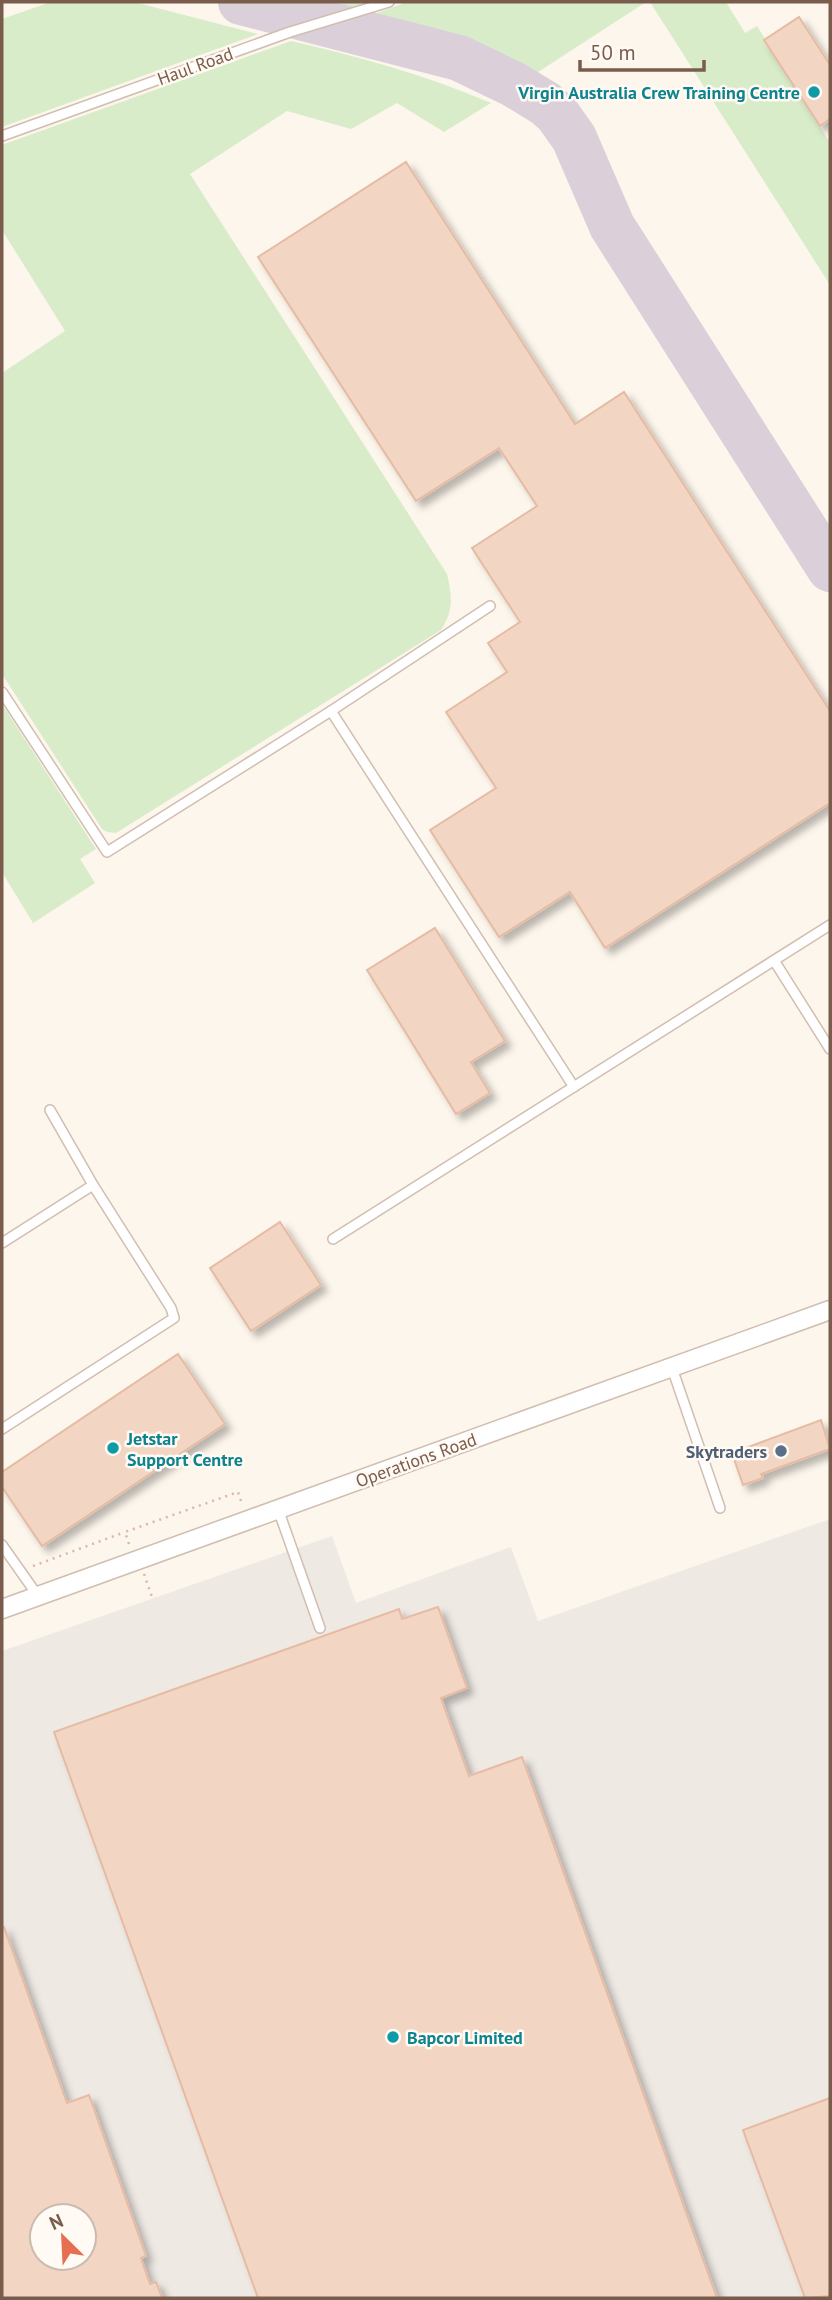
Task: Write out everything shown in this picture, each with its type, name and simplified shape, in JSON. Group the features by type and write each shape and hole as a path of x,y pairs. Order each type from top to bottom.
{"street":[{"name":"Operations Road","path":"2,1609 830,1310"}],"lane":[{"name":"Haul Road","path":"2,136 290,32 389,2"},
{"path":"2,692 107,852 331,711 490,606"},
{"path":"331,711 574,1087"},
{"path":"333,1239 830,925"},
{"path":"775,962 830,1049"},
{"path":"2,1429 174,1318 171,1308 93,1185 50,1110"},
{"path":"2,1243 93,1185"},
{"path":"672,1367 720,1508"},
{"path":"278,1509 320,1628"},
{"path":"2,1545 38,1596"}],"path":[{"path":"20,1570 125,1532"}],"shaded area":[{"path":"830,1519 830,2298 2,2298 2,1651 332,1536 356,1603 511,1547 538,1621"}],"green space":[{"path":"51,2 134,2 258,34 2,127 2,19"},
{"path":"320,2 373,2 349,9"},
{"path":"407,2 646,2 535,74 497,54 457,38 374,14"},
{"path":"650,2 726,2 745,33 757,26 830,143 830,285"},
{"path":"291,41 392,68 491,103 444,132 397,103 351,129 287,111 190,174 447,574 451,596 450,609 441,630 116,833 107,832 102,829 2,674 2,373 65,331 2,230 2,145"},
{"path":"2,704 96,849 80,859 95,883 33,923 2,872"}],"building":[{"name":"Virgin Australia Crew Training Centre","path":"799,17 830,65 830,119 820,126 764,40"},
{"path":"406,162 575,424 624,392 830,711 830,803 605,948 570,892 499,937 430,830 496,788 446,712 507,672 488,643 520,622 472,548 537,506 499,448 416,501 258,257"},
{"path":"435,928 505,1041 471,1062 490,1093 456,1114 367,970"},
{"path":"280,1222 321,1285 251,1331 210,1268"},
{"name":"Jetstar Support Centre","path":"178,1354 225,1424 42,1546 2,1487 2,1472"},
{"name":"Skytraders","path":"821,1420 830,1449 761,1474 763,1478 743,1485 732,1453"},
{"name":"Bapcor Limited","path":"438,1607 467,1688 441,1698 469,1776 522,1757 717,2298 258,2298 54,1732 399,1609 402,1619"},
{"path":"2,1927 67,2103 89,2095 146,2256 141,2258 150,2284 156,2282 162,2298 2,2298"},
{"path":"830,2098 830,2296 805,2298 743,2130"}],"taxiway":[{"path":"241,2 459,58 513,84 557,114 574,138 612,226 830,569"}],"place":[{"name":"Virgin Australia Crew Training Centre","path":"814,92"},
{"name":"Jetstar Support Centre","path":"113,1448"},
{"name":"Skytraders","path":"781,1451"},
{"name":"Bapcor Limited","path":"393,2037"}]}
